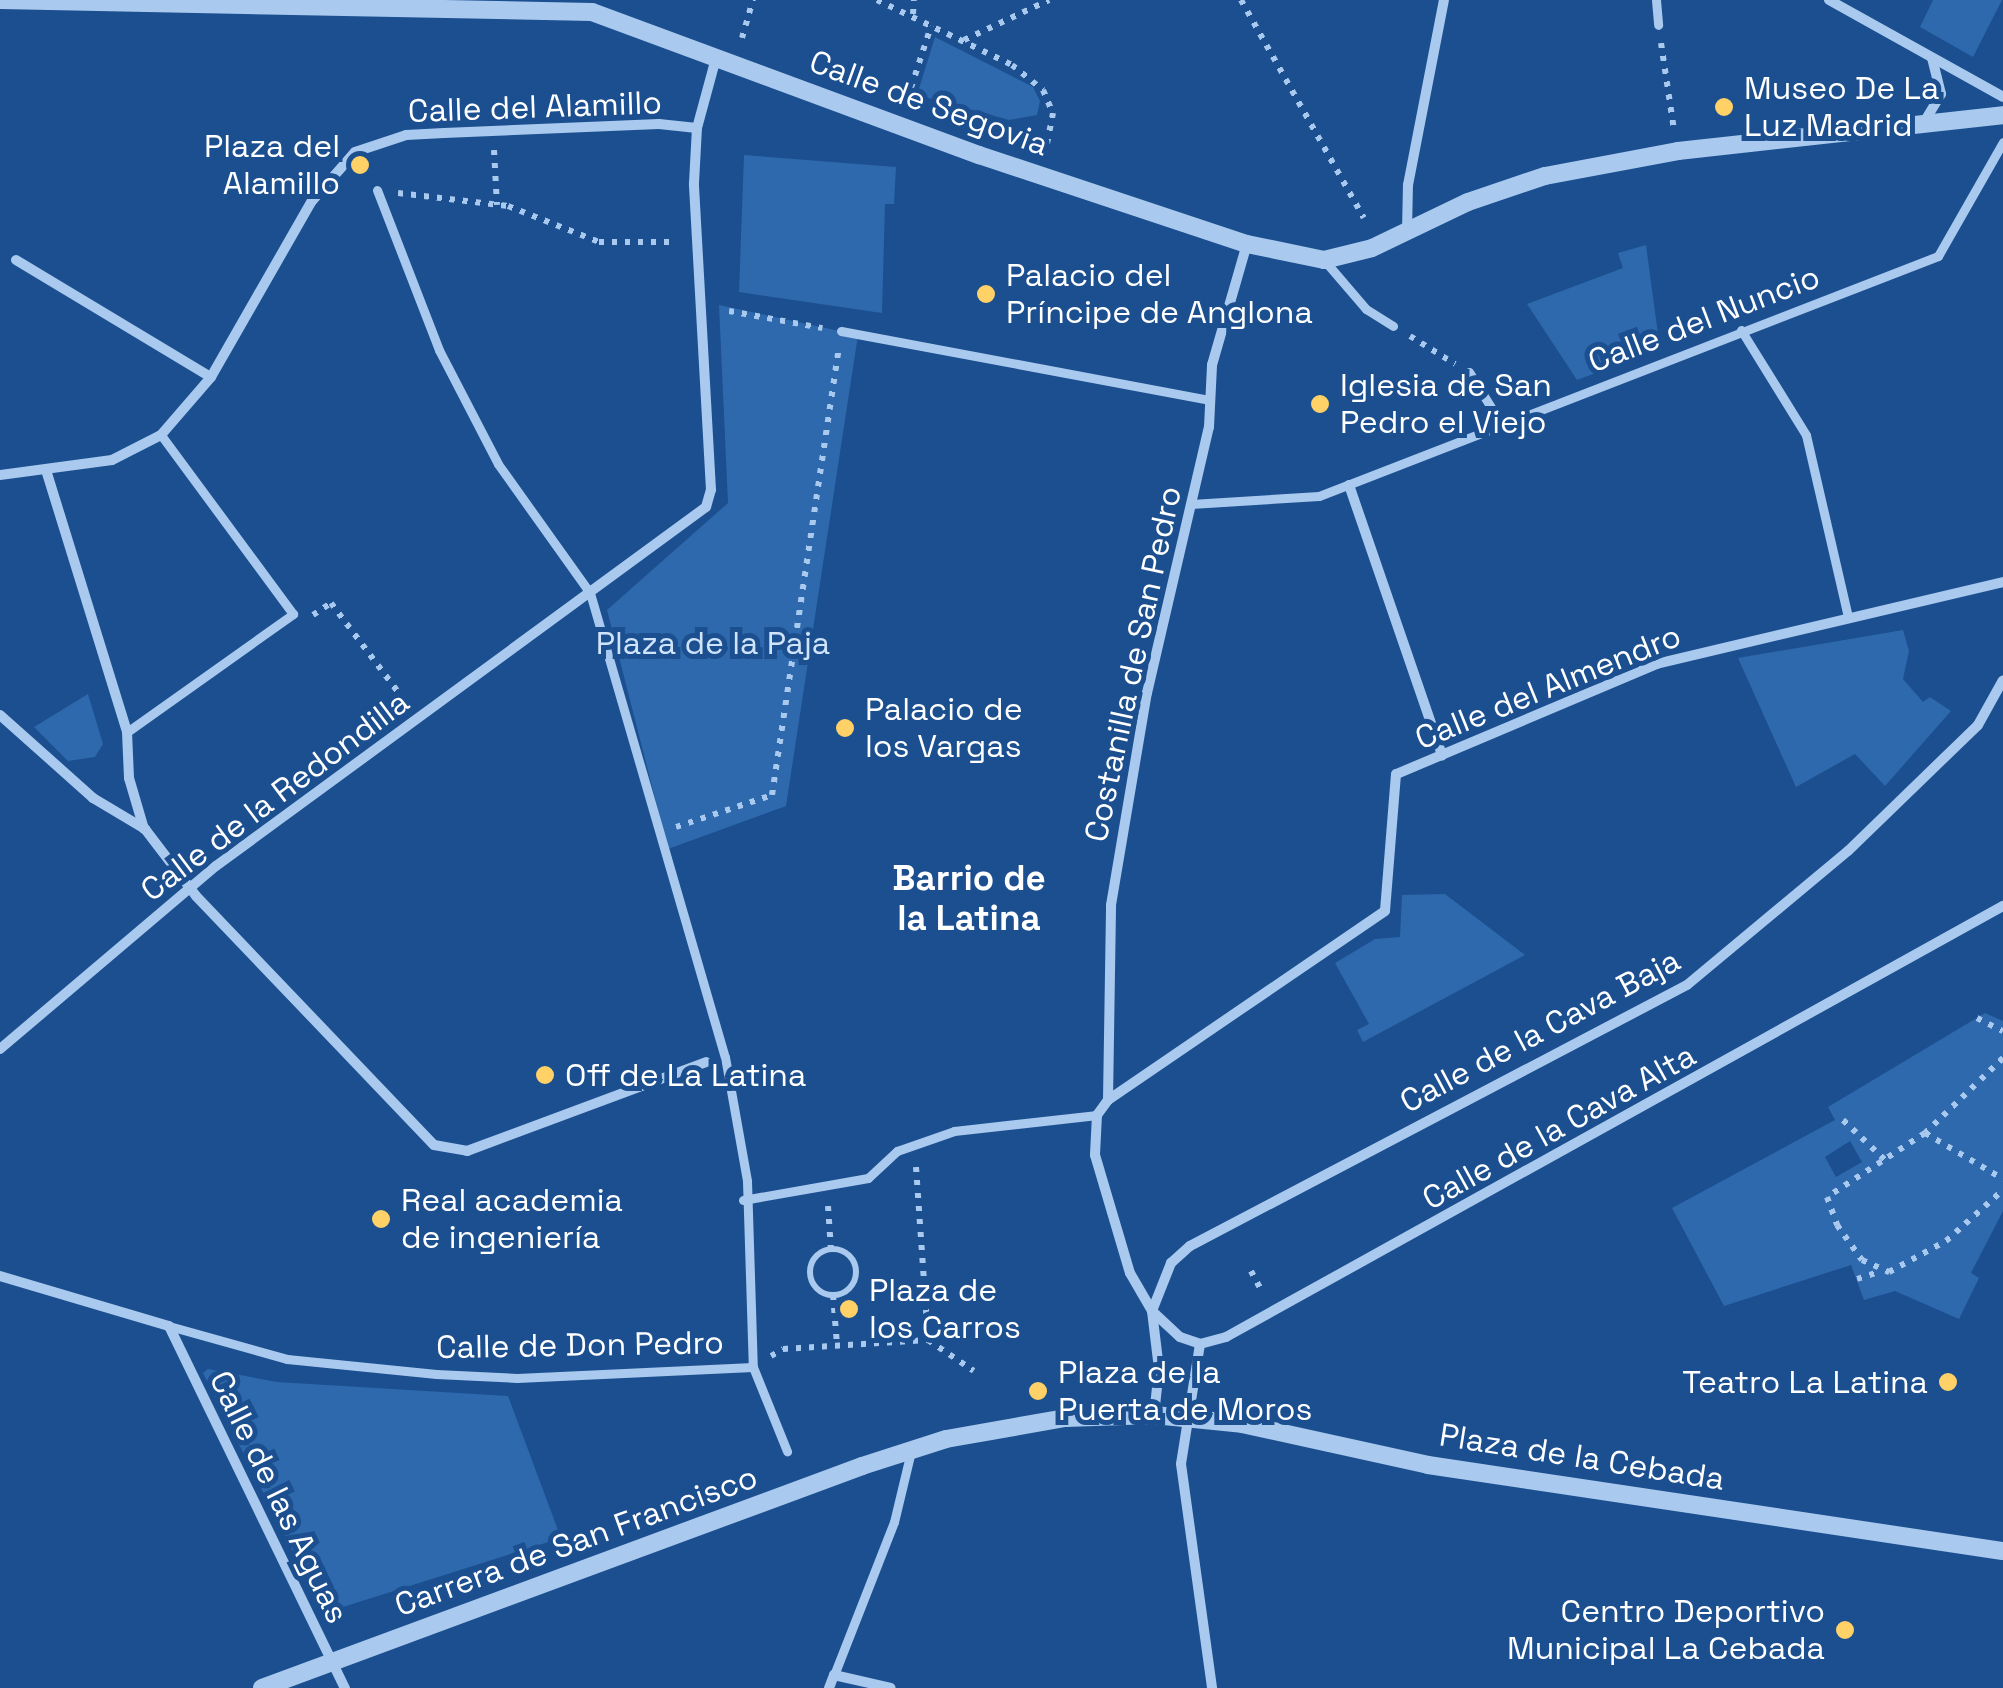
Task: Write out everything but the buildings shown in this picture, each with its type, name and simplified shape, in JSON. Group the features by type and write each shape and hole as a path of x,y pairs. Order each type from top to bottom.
{"street":[{"name":"Calle de Segovia","path":"0,0 592,6 716,57 1247,244 1324,260"},
{"path":"1408,232 1408,185 1444,0"},
{"path":"1656,0 1658,25"},
{"path":"1829,0 2003,98"},
{"name":"Calle de la Redondilla","path":"0,1049 189,888 706,507 711,490 694,183 697,128 716,57"},
{"path":"1923,124 1940,94 1932,59"},
{"path":"1394,326 1366,309 1324,260 1408,232 1502,188 1678,151 2003,115"},
{"name":"Calle del Alamillo","path":"211,377 324,182 375,142 506,129 697,128"},
{"name":"Calle del Nuncio","path":"1191,504 1320,496 1938,256 2003,142"},
{"path":"377,190 439,350 498,464 590,594 725,1058 747,1181 743,1200 753,1367 787,1451"},
{"name":"Costanilla de San Pedro","path":"1108,1100 1111,906 1147,693 1191,504 1208,400 1247,244"},
{"path":"0,475 112,460 161,435 211,377 16,260"},
{"path":"1741,330 1806,434 1848,617"},
{"path":"842,331 1208,400"},
{"path":"1468,372 1502,425"},
{"path":"127,732 292,614 161,435"},
{"path":"46,470 127,732 129,778 144,829 189,888 434,1145 450,1152 725,1058"},
{"path":"1349,485 1442,755"},
{"name":"Calle del Almendro","path":"1108,1100 1384,912 1396,774 1657,664 2003,582"},
{"name":"Calle de la Cava Baja","path":"1154,1415 1159,1368 1152,1311 1171,1263 1190,1246 1687,985 1848,852 1978,725 2003,680"},
{"path":"0,715 93,798 144,829"},
{"name":"Calle de la Cava Alta","path":"1200,1344 1296,1302 2003,906"},
{"path":"1108,1100 1097,1115 1095,1154 1130,1273 1152,1311 1180,1337 1200,1344 1182,1490 1212,1688"},
{"path":"743,1200 868,1178 897,1150 954,1131 1097,1115"},
{"name":"Calle de Don Pedro","path":"0,1276 287,1359 516,1378 753,1367"},
{"name":"Calle de las Aguas","path":"169,1326 346,1688"},
{"path":"829,1688 894,1522 911,1450 1023,1424 1154,1415"},
{"name":"Plaza de la Cebada","path":"1154,1415 1189,1418 1428,1464 2003,1551"},
{"name":"Carrera de San Francisco","path":"262,1688 911,1450"},
{"path":"834,1674 892,1688"}],"path":[{"path":"742,38 753,0"},
{"path":"877,0 913,14 1012,65 1043,90 1052,113 1047,143"},
{"path":"913,14 914,0"},
{"path":"962,41 1049,0"},
{"path":"1242,0 1364,218"},
{"path":"1658,25 1678,151"},
{"path":"907,100 931,26"},
{"path":"494,149 496,204"},
{"path":"377,190 508,206 599,242 674,242"},
{"path":"662,832 772,794 842,331 729,311"},
{"path":"1394,326 1468,372"},
{"path":"312,616 331,603 414,713"},
{"path":"1977,1018 2003,1031"},
{"path":"1882,1271 1848,1243 1827,1197 1886,1162 1924,1133 2003,1058"},
{"path":"1843,1120 1886,1162"},
{"path":"1924,1133 2003,1180"},
{"path":"914,1145 928,1340"},
{"path":"827,1185 831,1250"},
{"path":"1857,1279 1915,1263 2003,1190"},
{"path":"831,1250 849,1255 856,1269 850,1289 834,1295 817,1288 810,1275 814,1260 831,1250"},
{"path":"1251,1271 1260,1288"},
{"path":"834,1295 836,1345"},
{"path":"783,1349 928,1340 974,1370"}],"green space":[{"path":"1933,0 2002,0 1973,57 1920,27"},
{"path":"935,37 1033,87 1040,101 1037,115 1009,120 917,95"},
{"path":"744,155 896,167 894,204 885,204 882,313 739,292"},
{"path":"1646,245 1660,349 1577,380 1527,304 1623,268 1618,253"},
{"name":"Plaza de la Paja","path":"719,305 858,335 786,806 668,849 607,610 728,503"},
{"path":"1903,630 1909,651 1903,679 1923,702 1930,697 1951,711 1885,786 1855,754 1796,787 1738,658"},
{"path":"88,694 103,744 95,757 68,761 34,727"},
{"path":"1445,894 1525,955 1363,1042 1357,1030 1369,1024 1335,963 1375,939 1400,937 1402,895"},
{"path":"1985,1013 2003,1021 2003,1211 1971,1273 1979,1278 1959,1319 1895,1291 1864,1300 1851,1265 1724,1306 1672,1208 1835,1120 1828,1107","holes":["1850,1141 1862,1162 1836,1177 1825,1157"]},
{"path":"208,1369 277,1382 508,1396 561,1538 324,1613 203,1373"}],"place":[{"name":"Museo De La Luz Madrid","path":"1724,107"},
{"name":"Plaza del Alamillo","path":"360,165"},
{"name":"Palacio del Príncipe de Anglona","path":"986,294"},
{"name":"Iglesia de San Pedro el Viejo","path":"1320,404"},
{"name":"Palacio de los Vargas","path":"845,728"},
{"name":"Off de La Latina","path":"545,1075"},
{"name":"Real academia de ingeniería","path":"381,1219"},
{"name":"Plaza de los Carros","path":"849,1309"},
{"name":"Teatro La Latina","path":"1948,1382"},
{"name":"Plaza de la Puerta de Moros","path":"1038,1391"},
{"name":"Centro Deportivo Municipal La Cebada","path":"1845,1630"}],"district":[{"name":"Barrio de la Latina","path":"969,898"}]}
